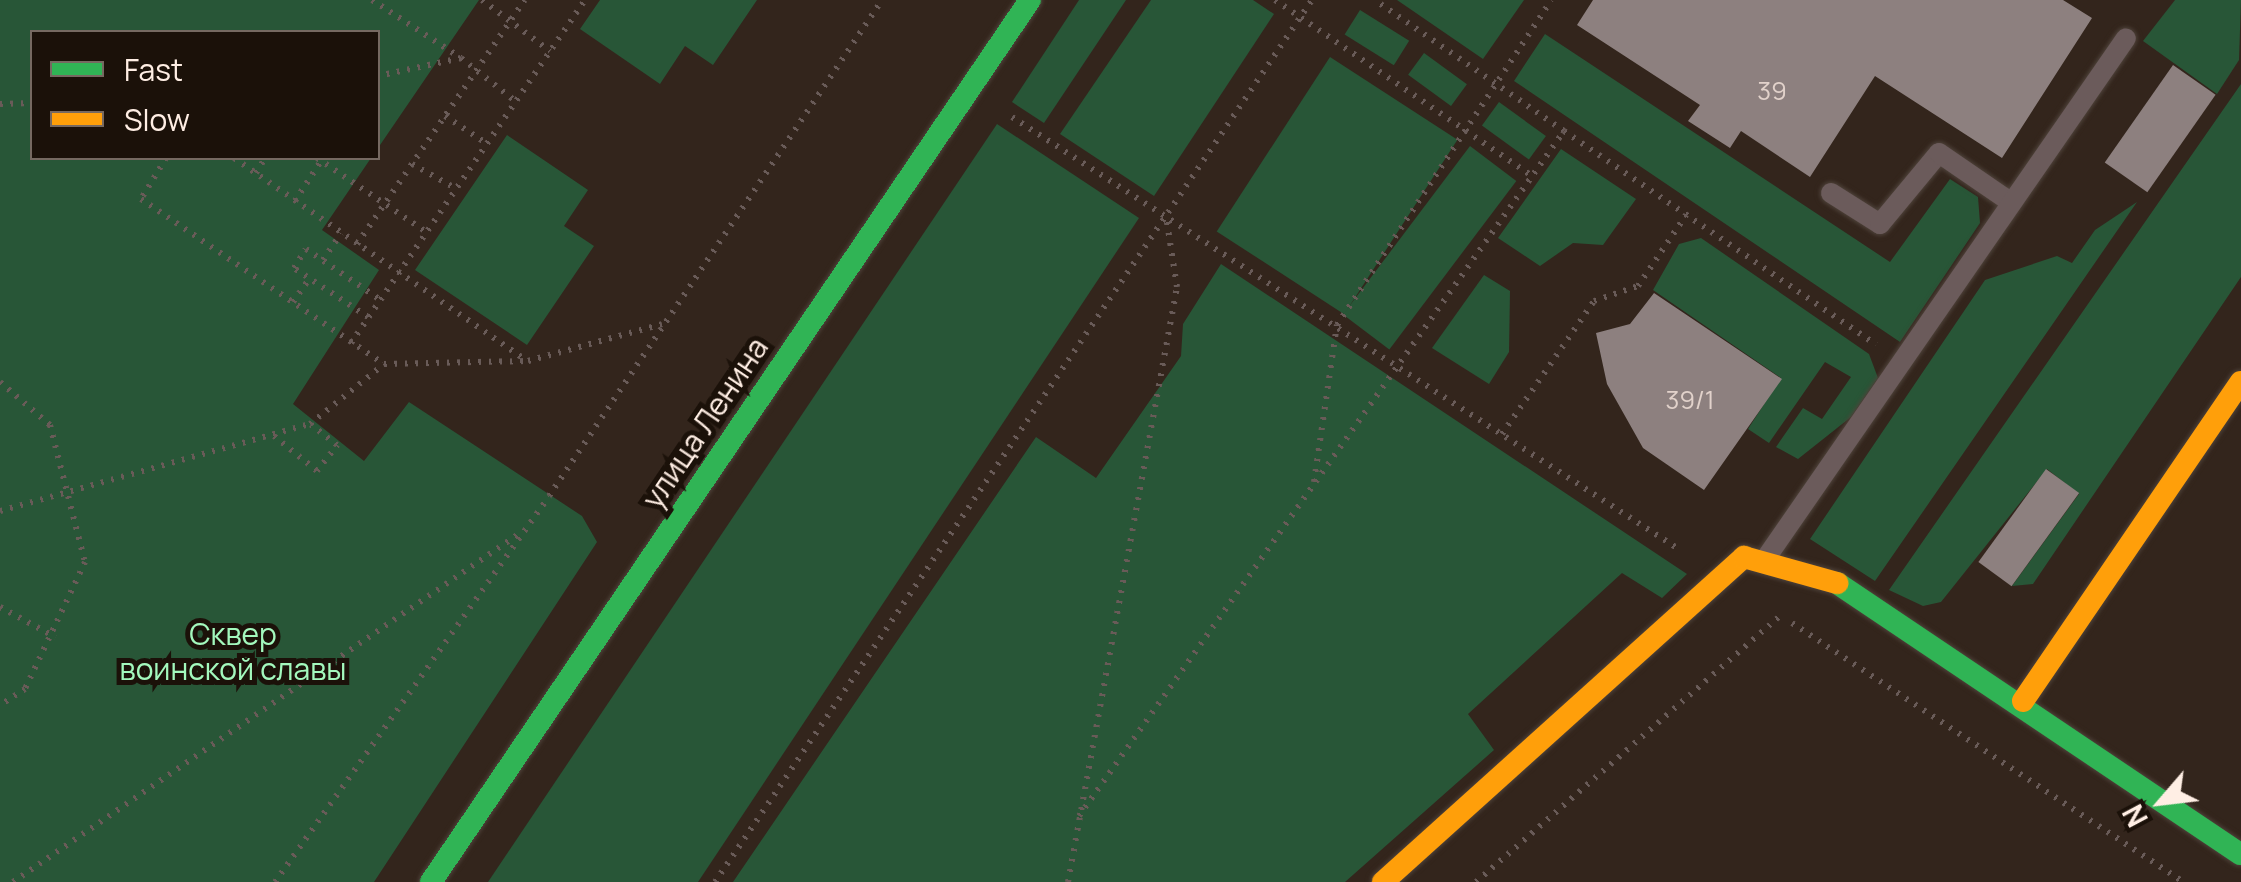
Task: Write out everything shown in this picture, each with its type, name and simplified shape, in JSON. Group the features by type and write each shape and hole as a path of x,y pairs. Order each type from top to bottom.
{"street":[{"name":"улица Ленина","path":"431,882 1030,0"},
{"path":"2022,700 2241,382"},
{"path":"1383,882 1744,556 1826,576 2022,700 2241,854"}],"lane":[{"path":"1764,561 2126,38"},
{"path":"1831,193 1880,224 1939,154 2012,203"}],"path":[{"path":"372,0 477,69 515,101"},
{"path":"482,0 550,51"},
{"path":"357,244 525,0"},
{"path":"351,343 585,0"},
{"path":"275,882 526,528 835,61 882,0"},
{"path":"1275,0 1532,176"},
{"path":"715,882 1312,0"},
{"path":"1375,0 1904,364"},
{"path":"1312,488 1337,325 1500,87 1551,0"},
{"path":"380,76 461,58"},
{"path":"835,61 846,69"},
{"path":"0,104 30,103"},
{"path":"1005,112 1722,576 2183,882"},
{"path":"445,116 486,143"},
{"path":"1079,816 1564,130"},
{"path":"165,160 140,199 384,364 528,362 663,323"},
{"path":"237,160 528,362"},
{"path":"256,173 265,160"},
{"path":"295,201 318,160"},
{"path":"320,160 425,231"},
{"path":"412,164 455,188"},
{"path":"1502,434 1594,300 1638,286 1686,214"},
{"path":"1068,882 1177,287 1166,216"},
{"path":"323,260 341,233"},
{"path":"368,317 294,268 306,248 380,299"},
{"path":"293,302 310,278"},
{"path":"0,510 310,424 384,364"},
{"path":"0,382 50,425 71,492 85,562 55,637 25,689 0,705"},
{"path":"274,436 317,471 337,446 310,424"},
{"path":"13,882 526,528"},
{"path":"1476,882 1826,576"},
{"path":"0,607 55,637"}],"green space":[{"name":"Сквер воинской славы","path":"0,0 479,0 380,145 380,30 30,30 30,160 370,160 322,230 379,270 293,404 364,461 409,402 582,516 597,542 374,882 0,882"},
{"path":"600,0 757,0 713,65 685,46 660,84 580,29"},
{"path":"1079,0 1126,0 1044,123 1012,102"},
{"path":"1151,0 1253,0 1274,14 1154,196 1060,134"},
{"path":"1397,0 1524,0 1483,59"},
{"path":"2175,0 2241,0 2239,60 2217,94 2143,41"},
{"path":"1360,10 1409,41 1394,65 1345,35"},
{"path":"1545,34 1890,262 1950,179 1978,197 1980,223 1900,342 1514,81"},
{"path":"1424,53 1467,84 1451,106 1408,75"},
{"path":"1330,57 1457,140 1344,314 1217,231"},
{"path":"2241,84 2241,277 2033,584 2012,586 2079,494 2047,469 1941,602 1923,606 1889,590"},
{"path":"1499,102 1546,136 1529,160 1482,125"},
{"path":"997,124 1139,218 698,882 488,882"},
{"path":"507,135 588,190 564,226 594,246 527,345 415,270"},
{"path":"1470,146 1516,181 1389,349 1343,315"},
{"path":"1561,149 1636,199 1603,245 1573,243 1540,266 1498,238"},
{"path":"2137,202 1875,581 1810,539 1985,280 2057,256 2072,263 2095,230"},
{"path":"1701,238 1869,354 1878,378 1851,417 1798,459 1776,447 1803,408 1822,419 1851,377 1825,362 1769,443 1748,429 1781,378 1653,290 1679,244"},
{"path":"1221,264 1687,574 1662,598 1622,573 1468,714 1494,750 1345,882 733,882 1036,437 1096,478 1181,356 1183,324"},
{"path":"1484,275 1510,291 1509,352 1489,384 1432,348"}],"building":[{"path":"1593,0 2063,0 2092,18 2002,158 1875,76 1810,177 1741,131 1730,148 1688,121 1700,105 1577,25"},
{"path":"2173,65 2216,95 2147,192 2105,162"},
{"path":"1654,293 1782,379 1704,490 1643,448 1607,384 1596,333 1630,324"},
{"path":"2046,469 2079,493 2012,586 1978,562"}],"traffic: fast":[{"path":"431,882 1030,0"},
{"path":"1837,583 2241,854"}],"traffic: slow":[{"path":"2023,701 2241,382"},
{"path":"1383,882 1744,557 1837,583"}]}
